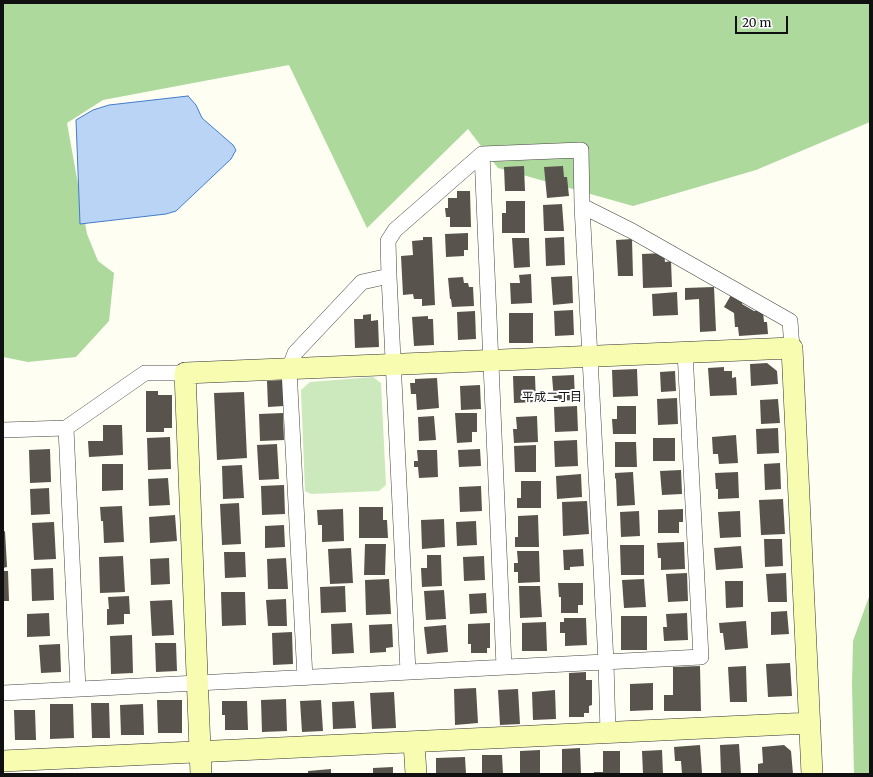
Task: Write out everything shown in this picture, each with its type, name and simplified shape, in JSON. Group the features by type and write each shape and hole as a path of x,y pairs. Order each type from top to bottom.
{"street":[{"path":"408,672 388,241 395,230 482,154 581,150 582,206 606,662 608,733"},
{"path":"482,154 504,667"},
{"path":"582,206 632,231 790,320 812,774"},
{"path":"305,678 289,369 295,353 362,282 389,276"},
{"path":"3,430 66,428 146,373 185,373 393,365 792,348"},
{"path":"3,693 701,657 685,352"},
{"path":"185,373 201,774"},
{"path":"66,428 78,689"},
{"path":"3,761 810,723"},
{"path":"414,742 416,774"}],"green space":[{"path":"3,3 870,3 870,122 756,170 633,206 498,168 468,129 367,228 289,65 103,100 67,123 87,234 98,261 114,273 109,321 76,357 28,362 3,357"},
{"path":"373,377 381,383 386,485 379,491 311,494 305,491 301,390 310,382"},
{"path":"870,594 870,774 854,774 852,685 853,641"}],"water":[{"path":"188,96 196,105 202,118 233,145 236,150 231,159 176,211 166,214 80,224 76,120 93,110 109,105"}],"building":[{"path":"524,166 525,191 505,191 504,167"},
{"path":"563,166 564,177 567,177 569,196 547,198 544,167"},
{"path":"457,191 470,191 471,227 450,227 450,217 446,217 445,208 448,208 448,198 457,198"},
{"path":"506,201 525,201 525,233 502,233 502,213 506,213"},
{"path":"562,204 564,231 544,231 543,205"},
{"path":"468,233 468,250 464,250 464,256 446,257 445,234"},
{"path":"423,237 432,237 435,305 422,306 422,299 414,299 413,294 403,295 401,256 413,255 412,241 423,240"},
{"path":"564,237 565,265 546,266 545,238"},
{"path":"512,238 529,238 530,267 514,268"},
{"path":"632,239 633,276 618,276 616,240"},
{"path":"664,253 665,262 671,261 672,287 643,288 642,254"},
{"path":"531,274 532,303 511,304 510,283 520,283 519,275"},
{"path":"572,276 573,303 553,305 551,277"},
{"path":"463,277 464,283 468,283 469,287 473,287 474,306 452,307 448,278"},
{"path":"714,287 716,331 700,332 699,299 685,300 685,288"},
{"path":"677,292 678,315 653,316 652,294"},
{"path":"731,295 754,311 763,311 764,322 767,322 768,334 739,336 738,327 735,327 734,313 724,307"},
{"path":"573,310 574,335 555,336 554,311"},
{"path":"475,311 476,339 458,340 457,312"},
{"path":"509,313 533,313 533,343 509,343"},
{"path":"371,314 371,321 378,320 379,347 355,348 354,319 363,319 363,315"},
{"path":"428,316 428,319 433,319 434,345 414,346 412,317"},
{"path":"767,363 777,371 778,384 751,386 750,364"},
{"path":"724,367 724,371 732,371 732,378 736,377 737,395 710,396 708,368"},
{"path":"637,369 638,396 613,397 612,370"},
{"path":"675,371 676,391 661,392 660,372"},
{"path":"574,375 575,400 554,401 552,376"},
{"path":"513,376 535,376 536,402 514,403"},
{"path":"437,378 439,408 417,410 416,394 411,394 410,383 415,383 415,379"},
{"path":"283,380 284,406 268,407 267,381"},
{"path":"480,385 481,409 461,410 460,386"},
{"path":"146,391 158,391 158,395 172,395 172,428 164,428 164,432 146,432"},
{"path":"244,392 247,458 217,460 214,393"},
{"path":"677,398 678,424 658,425 657,399"},
{"path":"778,399 780,423 761,424 760,400"},
{"path":"577,406 578,431 555,432 554,407"},
{"path":"617,406 636,406 636,434 613,434 612,419 617,419"},
{"path":"283,413 284,440 260,441 259,414"},
{"path":"455,413 477,413 477,432 472,432 472,442 457,443"},
{"path":"434,416 436,440 419,441 418,417"},
{"path":"537,416 538,442 514,443 513,429 517,429 516,417"},
{"path":"103,425 122,425 123,455 89,457 88,441 103,441"},
{"path":"778,428 779,453 757,454 756,429"},
{"path":"736,435 738,463 719,464 718,454 713,454 712,437"},
{"path":"170,437 171,469 148,470 147,438"},
{"path":"653,438 675,438 675,461 653,461"},
{"path":"577,440 578,466 555,467 554,441"},
{"path":"615,442 636,442 637,467 615,467"},
{"path":"277,444 279,479 259,480 257,445"},
{"path":"536,445 536,472 515,472 514,446"},
{"path":"50,449 51,482 30,483 29,450"},
{"path":"480,449 481,466 459,467 458,450"},
{"path":"417,450 437,450 438,477 419,478 418,467 414,467 414,461 418,461"},
{"path":"780,463 781,489 765,490 764,464"},
{"path":"102,464 123,464 123,490 102,491"},
{"path":"242,465 244,498 223,499 222,466"},
{"path":"681,470 682,494 662,495 660,471"},
{"path":"633,472 635,505 617,506 615,473"},
{"path":"738,472 739,498 718,499 715,473"},
{"path":"581,474 582,497 557,499 556,476"},
{"path":"168,478 170,505 149,506 148,479"},
{"path":"521,481 541,481 541,508 517,508 517,498 521,498"},
{"path":"284,485 285,514 262,515 261,486"},
{"path":"481,486 482,511 460,512 459,487"},
{"path":"49,488 50,514 31,515 30,489"},
{"path":"783,499 785,534 761,535 759,500"},
{"path":"587,501 589,534 563,536 562,502"},
{"path":"239,503 241,544 222,545 220,504"},
{"path":"122,506 124,542 104,543 103,521 101,521 100,507"},
{"path":"359,507 383,507 383,520 387,520 388,538 359,538"},
{"path":"343,509 344,541 322,542 322,525 318,525 317,510"},
{"path":"683,509 683,522 679,522 679,533 658,533 658,510"},
{"path":"639,511 640,536 621,537 620,512"},
{"path":"740,511 741,537 720,538 718,512"},
{"path":"175,515 177,541 150,543 149,517"},
{"path":"538,515 539,547 515,547 515,537 518,537 518,516"},
{"path":"444,519 445,547 422,549 421,520"},
{"path":"476,521 477,545 457,546 456,522"},
{"path":"54,522 56,559 34,560 32,523"},
{"path":"284,525 285,547 265,548 265,526"},
{"path":"5,531 7,567 3,568 3,532"},
{"path":"764,539 782,539 783,566 765,567"},
{"path":"684,542 685,569 661,570 661,558 658,558 657,543"},
{"path":"365,544 386,544 385,575 364,575"},
{"path":"620,545 644,545 644,575 621,575"},
{"path":"741,546 743,568 716,570 714,548"},
{"path":"351,548 353,583 330,584 328,549"},
{"path":"583,549 584,566 570,567 570,570 564,570 563,550"},
{"path":"517,551 539,551 540,582 518,583 518,572 514,572 514,563 518,563"},
{"path":"224,552 245,552 246,577 225,578"},
{"path":"427,555 441,555 442,586 422,587 421,568 427,568"},
{"path":"123,556 125,592 100,593 99,557"},
{"path":"484,556 485,580 464,581 463,557"},
{"path":"169,558 170,584 151,585 150,559"},
{"path":"286,558 288,589 268,589 267,559"},
{"path":"53,568 54,600 32,601 31,569"},
{"path":"3,571 8,571 9,601 3,601"},
{"path":"687,573 688,601 668,602 666,574"},
{"path":"786,573 787,602 768,602 766,574"},
{"path":"389,579 391,614 366,615 365,580"},
{"path":"644,579 646,607 624,608 622,580"},
{"path":"725,581 743,581 743,607 726,608"},
{"path":"558,583 583,583 583,605 578,605 578,613 561,613 561,597 559,597"},
{"path":"345,586 346,612 321,613 320,587"},
{"path":"519,586 540,586 542,617 520,618"},
{"path":"444,590 446,619 426,620 424,591"},
{"path":"221,592 245,592 246,625 222,626"},
{"path":"486,593 487,613 470,614 469,594"},
{"path":"129,596 130,614 124,614 124,624 107,625 107,609 109,609 108,597"},
{"path":"286,599 287,626 268,626 266,600"},
{"path":"172,600 174,635 152,636 150,601"},
{"path":"787,611 789,634 771,635 771,612"},
{"path":"49,613 50,636 27,637 27,614"},
{"path":"687,613 688,640 664,641 663,627 667,627 666,614"},
{"path":"621,616 647,616 647,650 621,650"},
{"path":"564,618 586,618 587,645 565,646 565,633 560,633 560,622 564,622"},
{"path":"746,621 748,648 725,650 723,633 720,633 719,623"},
{"path":"546,622 547,651 522,651 522,623"},
{"path":"352,623 354,653 332,654 331,624"},
{"path":"490,623 490,648 487,648 487,653 471,653 471,644 468,644 468,624"},
{"path":"392,624 393,647 386,648 386,652 370,653 369,625"},
{"path":"446,625 448,652 427,654 424,627"},
{"path":"292,632 293,664 273,665 272,633"},
{"path":"132,635 133,673 111,674 110,636"},
{"path":"155,643 176,643 177,671 156,672"},
{"path":"60,644 61,672 41,673 39,645"},
{"path":"790,663 792,696 768,697 766,664"},
{"path":"700,666 701,711 664,711 664,695 673,695 673,667"},
{"path":"746,666 747,702 730,702 728,667"},
{"path":"586,672 586,680 592,680 592,705 589,706 589,713 584,713 584,717 569,717 569,673"},
{"path":"653,683 653,710 630,711 630,684"},
{"path":"476,688 478,723 455,725 454,689"},
{"path":"518,689 520,724 500,725 498,690"},
{"path":"555,690 556,719 533,720 532,692"},
{"path":"394,692 396,728 372,729 370,693"},
{"path":"286,699 287,731 262,732 261,700"},
{"path":"157,700 182,700 182,733 158,733"},
{"path":"321,700 323,731 302,732 300,701"},
{"path":"222,701 247,701 248,730 225,730 225,715 222,715"},
{"path":"354,701 356,728 333,729 332,702"},
{"path":"91,703 109,703 110,738 92,738"},
{"path":"50,704 73,704 74,738 50,739"},
{"path":"143,704 144,735 121,735 120,705"},
{"path":"14,710 35,710 36,740 15,740"},
{"path":"739,744 741,774 721,774 720,745"},
{"path":"700,745 702,773 682,774 681,761 675,761 674,747"},
{"path":"784,745 791,751 793,774 758,774 758,764 763,763 762,747"},
{"path":"580,748 581,774 562,774 562,749"},
{"path":"540,750 540,774 520,774 520,751"},
{"path":"662,750 663,774 643,774 642,751"},
{"path":"603,751 620,751 620,774 594,774 594,772 603,772"},
{"path":"482,755 502,755 503,774 482,774"},
{"path":"465,757 466,774 436,774 436,758"},
{"path":"393,767 393,774 373,774 373,768"},
{"path":"331,769 331,774 308,774 308,771"}],"district":[{"name":"平成二丁目","path":"552,398"}]}
